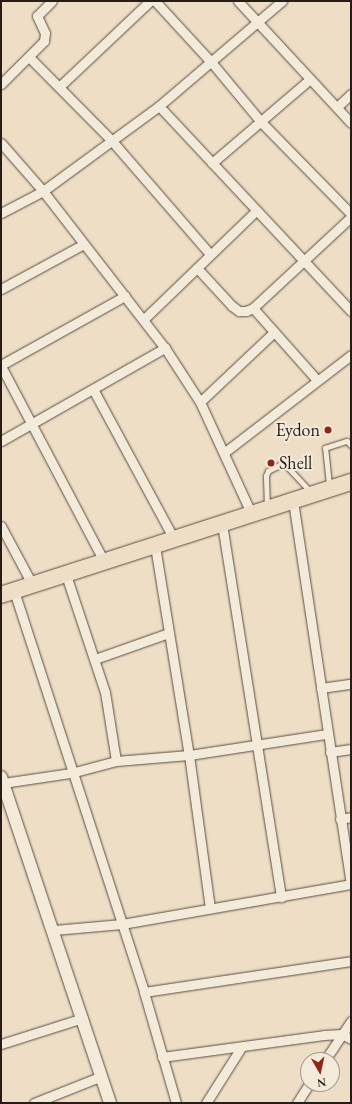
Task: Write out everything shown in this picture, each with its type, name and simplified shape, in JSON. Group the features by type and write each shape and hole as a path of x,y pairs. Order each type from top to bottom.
{"highway":[{"path":"7,593 105,563 174,539 268,510 351,482"}],"main road":[{"path":"2,780 54,930 110,1103"}],"street":[{"path":"1,84 30,58 46,37 37,16 52,1"},
{"path":"59,87 150,1"},
{"path":"155,1 212,63 261,122 351,214"},
{"path":"238,1 351,123"},
{"path":"1,213 43,191 159,106 212,63 282,1"},
{"path":"30,58 112,141 210,254"},
{"path":"212,164 310,79"},
{"path":"337,108 351,94"},
{"path":"159,106 302,261 351,310"},
{"path":"1,143 43,191 144,319 165,348 200,402 225,452 252,515"},
{"path":"144,319 256,211"},
{"path":"197,268 232,306 239,311 253,308 351,217"},
{"path":"1,289 84,244"},
{"path":"105,563 1,366 125,296"},
{"path":"253,308 317,380"},
{"path":"200,402 274,332"},
{"path":"1,441 94,391 165,348"},
{"path":"225,452 351,355"},
{"path":"94,391 174,539"},
{"path":"54,930 122,924 351,884 320,688 293,501"},
{"path":"222,524 281,897"},
{"path":"1,526 33,586"},
{"path":"155,546 189,755 210,908"},
{"path":"66,575 95,659 107,703 116,761"},
{"path":"7,593 71,773 122,924 144,992 176,1103"},
{"path":"95,659 169,633"},
{"path":"320,688 351,684"},
{"path":"2,780 71,773 116,761 189,755 327,734"},
{"path":"330,752 351,749"},
{"path":"340,819 351,817"},
{"path":"144,992 351,961"},
{"path":"1,1044 83,1018"},
{"path":"330,1052 351,1020"},
{"path":"162,1057 342,1034 351,1039"},
{"path":"206,1103 242,1046"},
{"path":"34,1103 102,1076"},
{"path":"297,1103 304,1092"}],"lane":[{"path":"329,489 325,448 346,441 351,445"},
{"path":"268,510 266,476 268,471 280,465 286,465 313,495"}],"place":[{"name":"Eydon","path":"328,430"},
{"name":"Shell","path":"271,463"}]}
